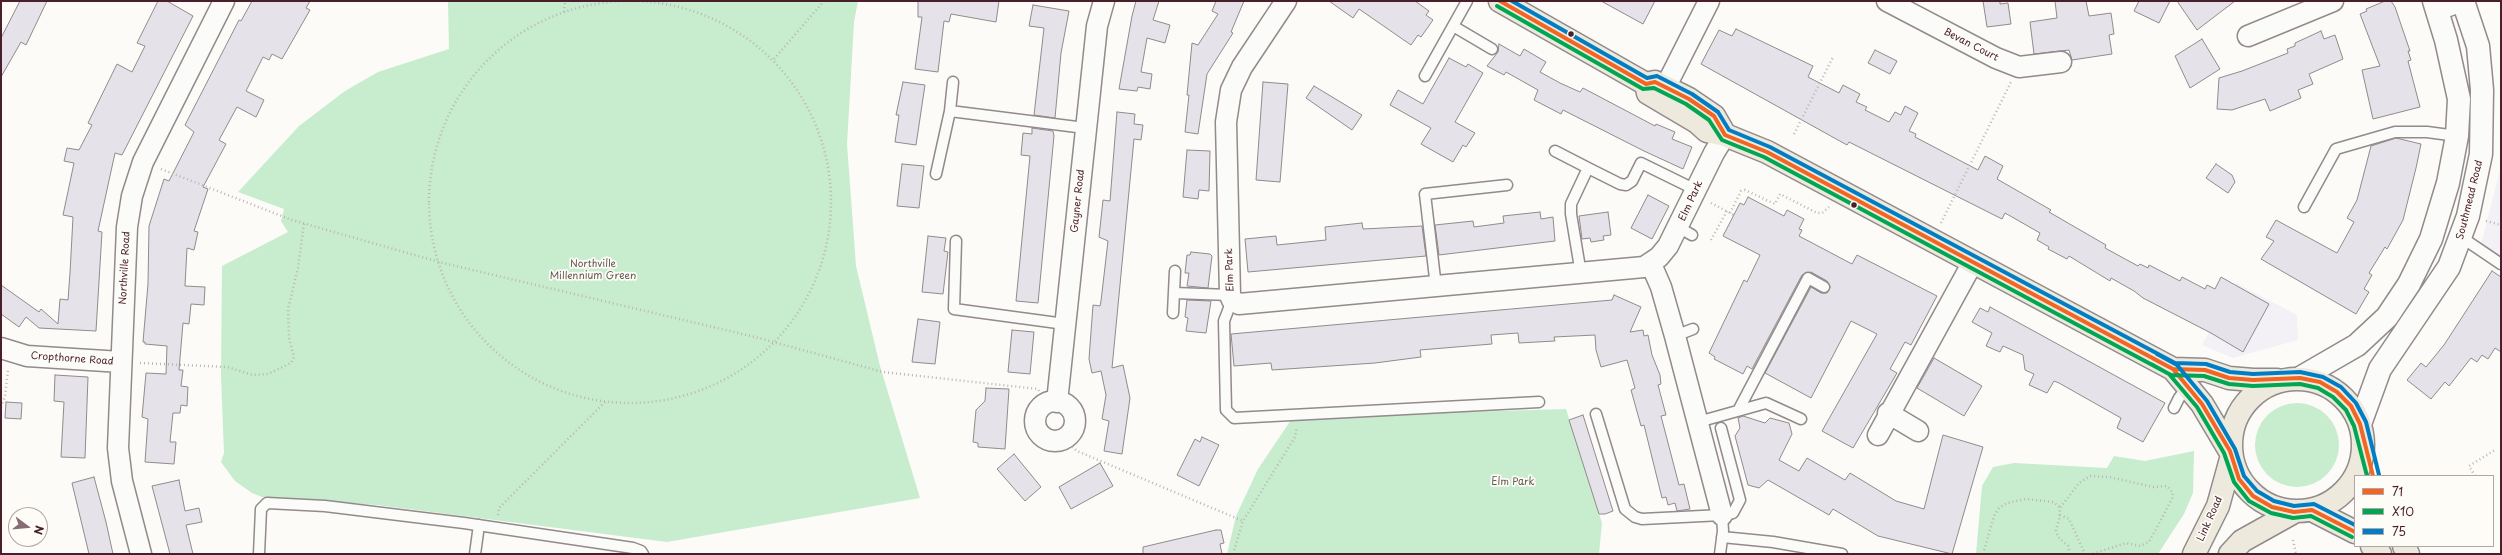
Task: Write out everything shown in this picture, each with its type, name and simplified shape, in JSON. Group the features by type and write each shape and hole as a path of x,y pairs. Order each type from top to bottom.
{"main road":[{"path":"1500,1 1656,85 1648,93 1697,122 1707,131 1725,135 1767,152 1932,239 2173,370 2202,404 2231,455 2239,479 2253,496 2272,508 2303,511 2354,532"},
{"name":"Southmead Road","path":"2362,434 2380,369 2449,267 2461,238 2477,176 2483,119 2478,46 2463,1"},
{"path":"2231,455 2231,432 2238,414 2245,403 2264,387 2291,379 2357,345 2387,317 2404,291 2431,239 2448,183 2457,136 2459,99 2435,5"},
{"path":"2173,370 2205,370 2229,378 2253,380 2291,379 2320,382 2337,392 2351,406 2362,434 2373,475"},
{"path":"2356,475 2360,467 2362,434"},
{"name":"Link Road","path":"2194,554 2218,506 2231,455"},
{"path":"2230,554 2242,541 2303,511 2333,502 2349,486 2354,478"}],"street":[{"name":"Northville Road","path":"141,554 122,481 118,448 127,227 132,196 143,162 224,1"},
{"name":"Gayner Road","path":"1063,439 1048,440 1037,430 1036,416 1051,403 1065,324 1097,26 1104,1"},
{"name":"Elm Park","path":"1286,1 1242,67 1232,90 1226,122 1231,297 1239,304 1253,304 1636,269 1651,264 1685,231 1702,196 1714,153 1725,135"},
{"path":"1656,85 1709,1"},
{"name":"Bevan Court","path":"1887,1 1996,58 2019,67 2061,62"},
{"path":"2248,36 2333,1"},
{"path":"2435,5 2463,1"},
{"path":"1878,435 1888,414 1973,262"},
{"path":"1651,264 1684,332 1698,422 1707,452 1722,515"},
{"name":"Cropthorne Road","path":"6,350 27,356 121,362"},
{"path":"1051,403 1068,407 1074,418 1072,431 1063,439"},
{"path":"1888,414 1918,431"}],"lane":[{"path":"1425,76 1467,1"},
{"path":"1453,26 1492,49"},
{"path":"936,174 950,112 953,82"},
{"path":"950,112 1085,128"},
{"path":"2304,207 2336,149 2395,132 2427,132 2457,136"},
{"path":"1556,151 1620,184 1626,185 1632,181 1641,163 1702,196"},
{"path":"1581,274 1571,214 1571,204 1588,168"},
{"path":"1436,287 1425,194 1507,185"},
{"path":"2461,238 2501,264"},
{"path":"956,241 954,309 1065,324"},
{"path":"1173,313 1175,271"},
{"path":"1739,409 1808,278 1824,287"},
{"path":"1174,293 1231,297 1224,321 1226,410 1234,418 1239,419 1296,413 1539,402"},
{"path":"2174,408 2188,386"},
{"path":"1698,422 1739,409 1766,403 1801,419"},
{"path":"1596,414 1626,509 1634,517 1667,519 1733,513 1740,500 1721,428"},
{"path":"1707,452 1727,448"},
{"path":"259,554 261,509 268,503 346,509 479,526 633,548 641,551 643,554"},
{"path":"1720,554 1722,515"},
{"path":"475,554 479,526"},
{"path":"1722,537 1773,542 1842,554"}],"path":[{"path":"564,12 565,1"},
{"path":"614,1 656,2 706,14 743,33 774,59 801,93 821,133 831,177 831,228 821,268 801,310 775,342 758,357 709,386 682,396 635,403 605,402 568,394 543,385 521,372 499,355 478,335 452,296 433,243 429,222 429,196 431,168 450,110 485,63 533,27 564,12 614,1"},
{"path":"774,59 824,1"},
{"path":"1794,134 1834,57"},
{"path":"1932,239 2019,67"},
{"path":"143,162 304,223 440,262 775,342 883,372 1038,389 1051,403"},
{"path":"1711,240 1741,191 1745,190 1775,204 1780,194 1817,213 1822,213 1829,207"},
{"path":"1702,196 1734,215"},
{"path":"2492,222 2501,225"},
{"path":"121,362 227,367 253,375 268,374 291,363 294,356 289,338 288,309 298,268 304,223"},
{"path":"1,408 5,396 6,350"},
{"path":"498,518 499,508 605,402"},
{"path":"1233,554 1242,521 1295,437 1296,413"},
{"path":"1063,439 1077,451 1242,521"},
{"path":"2474,475 2469,466 2495,450"},
{"path":"2070,554 2068,546 2058,537 2056,530 2060,515 2060,508 2079,483 2090,476 2108,477 2152,487 2167,486 2172,493 2172,499 2149,542 2140,546 2126,542 2092,554"},
{"path":"1983,554 1994,516 1999,508 2007,503 2026,499 2053,502 2060,508"},
{"path":"2060,515 2069,519 2085,554"},
{"path":"2293,540 2296,554"}],"shaded area":[{"path":"2501,160 2501,259 2481,244 2500,170"},
{"path":"2236,283 2297,315 2298,340 2233,358 2202,345"}],"green space":[{"name":"Northville Millennium Green","path":"448,1 858,1 854,22 847,144 856,266 880,366 920,498 667,542 377,505 262,497 252,493 235,481 221,462 224,453 221,376 222,266 288,232 281,221 284,209 238,192 299,126 345,91 378,72 449,49"},
{"path":"2297,403 2313,406 2327,415 2336,429 2339,445 2336,461 2327,475 2313,484 2297,487 2281,484 2267,475 2258,461 2255,445 2258,429 2267,415 2281,406"},
{"name":"Elm Park","path":"1566,409 1602,523 1599,554 1227,554 1236,516 1258,469 1293,417"},
{"path":"2194,451 2193,493 2184,514 2158,554 1976,554 1982,486 1993,467 2014,463 2107,468 2114,456 2145,461"}],"building":[{"path":"20,1 47,1 26,45 21,42 1,77 1,38"},
{"path":"158,1 167,1 193,16 122,155 115,153 98,231 102,232 96,331 39,328 26,317 19,327 1,314 1,285 39,312 41,309 58,324 60,299 68,300 73,217 63,215 74,163 64,161 67,148 79,150 92,125 88,123 117,64 132,72 145,46 137,43"},
{"path":"252,1 310,1 306,8 310,10 282,59 272,54 269,60 263,57 246,91 264,100 256,117 237,107 219,140 226,144 203,187 208,189 194,231 198,232 194,250 187,248 185,286 205,287 204,305 191,304 189,324 183,323 179,370 183,370 181,386 188,387 187,406 181,405 180,413 173,413 170,442 176,442 174,464 145,462 148,419 142,417 146,373 166,374 167,346 145,344 145,342 143,342 148,284 149,226 164,179 169,181 194,132 185,125 239,20 241,21"},
{"path":"918,1 999,1 996,22 951,14 949,22 944,21 938,72 915,69 922,17 918,17"},
{"path":"1136,1 1159,1 1153,20 1170,25 1165,43 1147,38 1141,72 1152,74 1150,89 1138,87 1137,91 1119,89"},
{"path":"1216,1 1244,1 1231,32 1233,33 1207,74 1198,134 1185,132 1192,43 1198,45 1218,14 1212,11"},
{"path":"1329,1 1415,1 1429,11 1426,15 1433,20 1421,37 1418,35 1411,45 1359,9 1353,18"},
{"path":"1601,1 1655,1 1643,24"},
{"path":"1983,1 2000,1 2000,4 2008,3 2011,24 1987,27"},
{"path":"2055,1 2086,1 2089,16 2111,13 2114,34 2109,35 2112,54 2072,60 2069,50 2034,54 2030,22 2057,18"},
{"path":"2139,1 2170,1 2159,23 2134,11"},
{"path":"2177,1 2235,1 2197,30"},
{"path":"2385,1 2391,1 2395,7 2410,51 2408,51 2411,60 2408,61 2420,107 2373,119 2362,70 2380,66 2360,14 2367,11 2366,9"},
{"path":"1033,5 1069,11 1061,53 1055,118 1034,115 1044,28 1029,26"},
{"path":"1736,29 1813,66 1808,77 1839,93 1843,85 1860,94 1856,102 1867,107 1865,110 1889,122 1895,112 1901,115 1905,106 1918,113 1909,131 1916,134 1915,137 1978,170 1985,156 2003,166 1997,179 2051,210 2049,212 2106,245 2105,248 2138,266 2140,264 2148,268 2149,265 2180,281 2182,277 2205,289 2207,285 2215,289 2221,277 2269,304 2243,352 2211,333 2143,298 2111,278 2110,281 2069,256 2067,259 2048,249 2049,247 2037,240 2040,233 2005,213 2002,219 1849,142 1847,145 1701,64 1719,30 1732,36"},
{"path":"2321,31 2324,39 2335,35 2343,59 2309,74 2313,84 2298,90 2301,98 2270,111 2265,99 2232,110 2217,109 2219,78 2242,71 2288,53 2287,49 2295,46 2295,43"},
{"path":"2202,39 2220,69 2190,88 2175,56"},
{"path":"1499,44 1520,56 1524,49 1546,62 1540,72 1560,83 1580,92 1583,88 1655,126 1656,124 1675,132 1672,139 1692,147 1683,169 1563,110 1561,114 1534,100 1538,90 1506,72 1504,75 1487,66 1498,52"},
{"path":"1875,50 1897,61 1890,74 1868,63"},
{"path":"1449,58 1466,67 1468,64 1483,73 1455,122 1475,133 1466,147 1463,145 1453,162 1421,144 1431,128 1390,105 1398,90 1423,104"},
{"path":"903,82 925,85 916,145 895,142 899,115 896,115"},
{"path":"1263,82 1288,84 1280,182 1256,180"},
{"path":"1314,86 1362,115 1352,130 1306,98"},
{"path":"1117,112 1135,114 1134,124 1143,125 1141,140 1134,139 1112,368 1123,365 1130,398 1122,454 1104,451 1109,421 1102,419 1106,395 1101,371 1092,373 1089,359 1093,305 1100,306 1108,241 1099,237 1103,200 1110,201"},
{"path":"1032,128 1053,131 1054,136 1038,303 1016,301 1030,156 1021,155 1023,133 1032,134"},
{"path":"2396,138 2421,144 2416,168 2403,220 2387,249 2385,247 2369,273 2372,275 2364,289 2369,292 2356,314 2261,259 2274,241 2266,237 2276,220 2337,253 2354,222 2347,218 2357,200 2371,146"},
{"path":"1187,150 1210,151 1209,191 1199,190 1198,199 1183,197"},
{"path":"902,164 924,166 919,208 897,206"},
{"path":"2216,164 2232,175 2235,182 2228,193 2206,178"},
{"path":"1648,195 1669,206 1652,239 1631,228"},
{"path":"1748,197 1784,216 1787,210 1804,219 1799,229 1802,230 1799,236 1852,264 1857,255 1937,296 1911,345 1905,342 1890,369 1897,373 1853,448 1822,431 1877,334 1851,321 1811,398 1765,373 1811,287 1821,293 1827,293 1830,287 1827,281 1811,272 1802,275 1752,369 1747,366 1743,374 1714,359 1715,357 1709,353 1744,280 1747,282 1760,255 1723,236 1740,203 1744,205"},
{"path":"1540,212 1541,219 1553,217 1555,241 1439,255 1435,225 1473,221 1474,227 1504,223 1503,216"},
{"path":"1608,212 1611,235 1603,236 1604,240 1591,242 1590,238 1582,239 1579,216"},
{"path":"1362,223 1363,229 1422,226 1426,256 1248,272 1245,239 1276,236 1277,245 1326,240 1325,227"},
{"path":"928,236 946,238 944,251 948,252 943,294 922,292"},
{"path":"1191,252 1210,254 1212,256 1208,288 1187,286 1189,273 1185,273 1187,255 1190,255"},
{"path":"2492,271 2501,277 2501,352 2495,348 2488,359 2482,355 2477,362 2471,358 2449,386 2445,382 2431,399 2407,380 2421,363 2426,367 2444,345"},
{"path":"1614,295 1641,307 1630,332 1643,330 1644,336 1648,335 1652,355 1660,375 1661,384 1658,385 1666,415 1661,416 1679,485 1684,484 1690,509 1677,511 1675,503 1668,505 1666,497 1662,498 1644,425 1641,426 1631,390 1635,388 1627,360 1601,367 1596,350 1595,335 1554,337 1555,341 1519,343 1518,333 1491,335 1492,344 1420,350 1421,357 1375,363 1272,370 1271,363 1234,366 1231,334 1612,300"},
{"path":"1187,300 1211,301 1206,333 1186,331 1188,318 1185,317"},
{"path":"1990,307 2165,403 2143,442 2117,428 2121,418 2059,383 2054,381 2047,393 2029,385 2034,374 2025,370 2023,355 2003,346 2000,352 1986,346 1992,333 1972,322 1980,308 1988,312"},
{"path":"918,319 940,322 935,364 912,362"},
{"path":"1012,330 1034,332 1030,374 1008,372"},
{"path":"1934,358 1982,386 1964,416 1917,388"},
{"path":"55,375 88,377 85,458 61,457 64,402 54,401"},
{"path":"986,388 1009,389 1005,449 978,447 978,443 973,442 976,410 985,401"},
{"path":"6,402 22,403 21,419 5,418"},
{"path":"1583,415 1613,511 1605,514 1599,514 1569,420"},
{"path":"1743,416 1765,423 1770,418 1789,423 1792,434 1779,460 1799,471 1807,458 1845,480 1850,473 1896,501 1924,509 1943,435 1983,447 1952,554 1878,536 1833,509 1829,515 1768,480 1759,488 1748,485 1735,436 1740,428 1738,418"},
{"path":"1202,437 1219,445 1199,486 1177,475 1195,439 1200,442"},
{"path":"1014,454 1041,487 1025,501 997,469"},
{"path":"1100,463 1113,486 1071,509 1059,487"},
{"path":"94,477 113,554 89,554 72,483"},
{"path":"179,480 185,511 199,508 202,522 186,525 193,554 170,554 152,486"},
{"path":"1221,530 1224,543 1220,544 1222,554 1143,554 1143,547"}],"transit line":[{"name":"71","path":"1500,1 1646,84 1655,82 1689,99 1714,116 1725,135 1767,152 2173,369 2205,370 2229,378 2253,380 2300,378 2320,382 2337,392 2351,406 2360,424 2373,475"},
{"name":"75","path":"1512,1 1647,78 1657,76 1692,94 1718,112 1729,130 1770,147 2175,363 2206,364 2230,372 2253,374 2300,372 2323,377 2341,387 2356,403 2366,422 2379,475"},
{"name":"X10","path":"1497,6 1643,89 1654,88 1686,104 1709,120 1722,140 1764,157 2171,375 2204,376 2229,384 2253,386 2300,384 2318,388 2333,397 2346,410 2354,426 2367,475"},
{"name":"75","path":"2157,354 2177,365 2207,401 2235,449 2244,476 2257,491 2274,501 2294,506 2314,504 2354,524"},
{"name":"71","path":"2154,359 2173,369 2202,404 2230,451 2239,479 2253,496 2272,507 2294,512 2312,510 2354,531"},
{"name":"X10","path":"2151,364 2169,374 2197,407 2224,453 2234,482 2249,501 2271,513 2293,518 2311,516 2352,537"}]}
